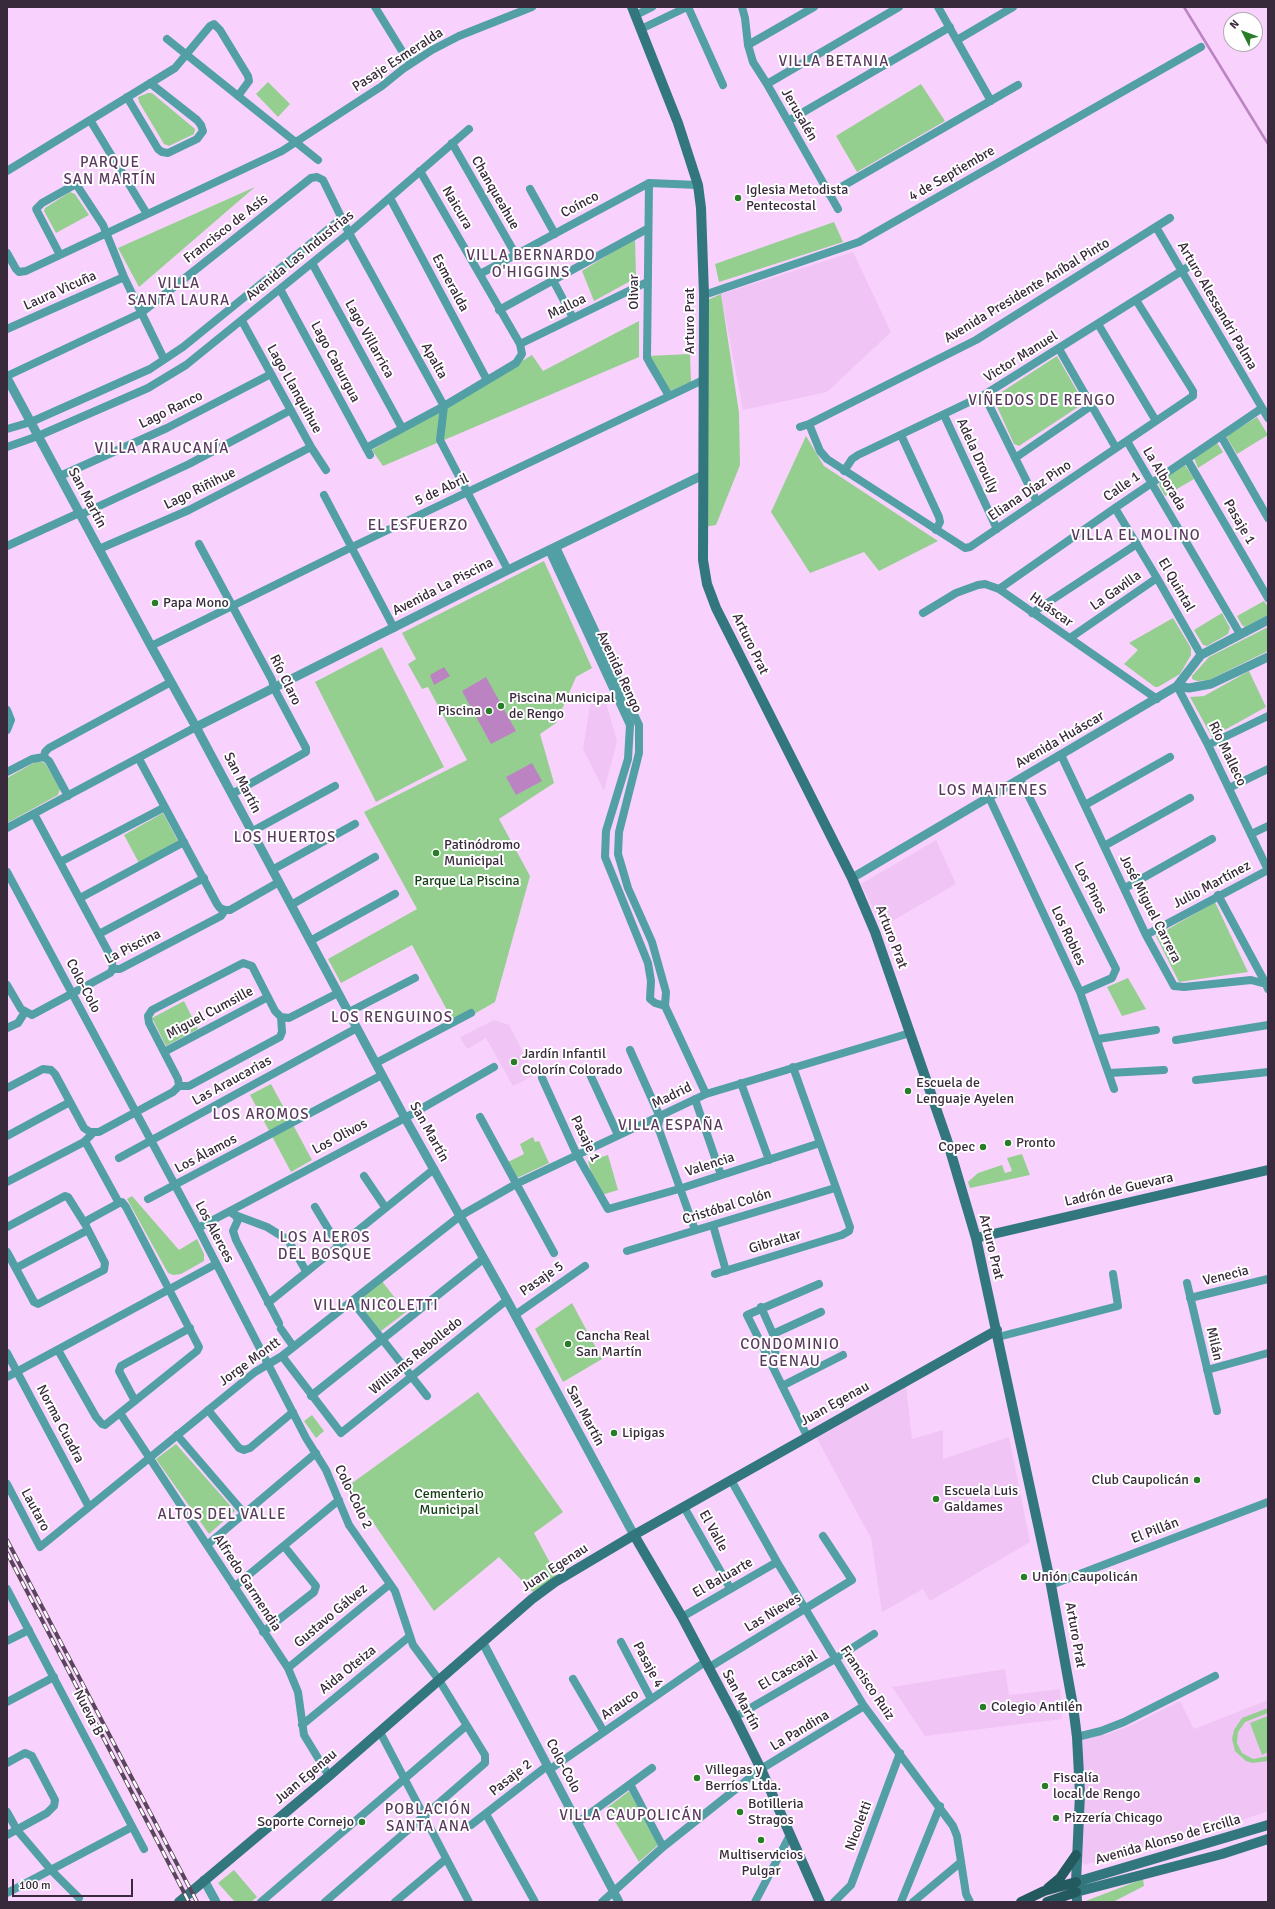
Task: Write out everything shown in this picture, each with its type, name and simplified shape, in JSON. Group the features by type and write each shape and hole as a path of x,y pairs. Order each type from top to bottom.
{"main road":[{"name":"Arturo Prat","path":"634,11 678,123 698,184 701,208 704,295 702,560 716,608 852,878 875,932 947,1140 976,1238 998,1333 1051,1585 1077,1736 1080,1794 1076,1855 1076,1892"},
{"name":"Ladrón de Guevara","path":"976,1238 1268,1170"},
{"name":"Juan Egenau","path":"179,1902 329,1776 532,1599 634,1535 807,1436 998,1333"},
{"name":"San Martín","path":"634,1535 682,1617 706,1665 735,1717 761,1769 820,1902"},
{"name":"Avenida Alonso de Ercilla","path":"1076,1892 1268,1825"},
{"name":"Avenida Alonso de Ercilla","path":"1076,1892 1222,1854 1268,1839"},
{"path":"1021,1902 1044,1891 1060,1878 1076,1855"},
{"path":"1044,1891 1076,1892"},
{"path":"1046,1902 1076,1892"}],"street":[{"path":"375,7 410,64"},
{"name":"Pasaje Esmeralda","path":"7,253 19,272 26,271 282,151 382,86 410,64 432,50 459,36 532,7"},
{"path":"634,11 652,7"},
{"path":"641,29 688,7 723,85"},
{"name":"Jerusalén","path":"742,7 746,18 748,45 752,62 767,84 838,209"},
{"path":"748,45 814,7"},
{"path":"767,84 899,7"},
{"path":"938,7 991,101"},
{"path":"957,40 1013,7"},
{"path":"7,171 175,68 210,26 214,24 220,30 248,76 249,81 238,96"},
{"path":"788,121 950,27"},
{"path":"166,39 318,160"},
{"name":"4 de Septiembre","path":"704,295 859,242 1201,47"},
{"path":"127,97 158,149 162,152 168,153 197,139 203,131 197,120 150,83"},
{"path":"829,194 1018,85"},
{"path":"90,120 147,214"},
{"name":"Avenida Las Industrias","path":"7,446 38,436 163,380 203,352 349,233 469,129"},
{"name":"Chanqueahue","path":"452,144 516,255"},
{"name":"Naicura","path":"420,171 520,344"},
{"name":"Apalta","path":"311,178 317,177 323,180 349,233 444,406"},
{"name":"Francisco de Asís","path":"7,377 141,313 311,178"},
{"name":"Coínco","path":"480,274 649,183 698,184"},
{"name":"Olivar","path":"649,183 647,229 647,358 669,396"},
{"path":"60,255 36,209 42,203 76,184 106,233 124,277 164,359"},
{"path":"530,189 555,234"},
{"name":"Esmeralda","path":"390,198 487,380"},
{"name":"Avenida Las Industrias","path":"7,429 31,422 138,374 164,359 198,335 342,218"},
{"name":"Avenida Presidente Aníbal Pinto","path":"809,424 976,340 1170,218"},
{"name":"Arturo Alessandri Palma","path":"1156,227 1184,269 1268,418"},
{"path":"499,310 554,282 647,229"},
{"name":"Lago Villarrica","path":"312,263 402,428"},
{"name":"Victor Manuel","path":"844,471 852,459 858,455 984,395 1184,269"},
{"name":"Laura Vicuña","path":"7,329 124,277"},
{"path":"554,282 574,318"},
{"name":"Malloa","path":"520,344 647,282"},
{"name":"Lago Caburgua","path":"280,289 368,452 402,428 444,406"},
{"name":"Eliana Díaz Pino","path":"809,424 820,451 827,459 964,548 970,547 1193,396 1193,391 1136,300"},
{"name":"Lago Llanquihue","path":"242,320 311,447 326,470"},
{"path":"1098,324 1156,421"},
{"path":"508,570 440,440 444,406 516,362 522,354 520,344"},
{"path":"1059,349 1116,448"},
{"name":"Lago Ranco","path":"60,476 168,428 271,374"},
{"name":"San Martín","path":"7,377 405,1118 515,1314 634,1535"},
{"name":"5 de Abril","path":"151,646 350,548 703,380"},
{"path":"984,395 1037,502"},
{"path":"1015,458 1091,406"},
{"name":"Calle 1","path":"999,589 1151,482 1262,408"},
{"path":"7,546 189,464 291,410"},
{"name":"Adela Droully","path":"944,415 996,529"},
{"path":"800,427 809,424"},
{"path":"900,435 939,516 940,522 936,530"},
{"path":"1221,436 1268,518"},
{"name":"La Alborada","path":"1127,441 1240,634"},
{"name":"Lago Riñihue","path":"99,549 189,510 311,447"},
{"name":"Pasaje 1","path":"1187,459 1268,598"},
{"name":"Avenida La Piscina","path":"196,727 552,548 703,474"},
{"path":"324,495 350,548 394,628"},
{"name":"El Quintal","path":"1115,508 1201,655"},
{"name":"Río Claro","path":"199,544 272,680 274,688 306,748 306,752 232,794"},
{"path":"1032,613 1137,544"},
{"name":"Avenida Rengo","path":"552,548 630,725 628,759 606,831 605,857 648,963 651,981 650,999 655,1003 665,1006"},
{"name":"Avenida Rengo","path":"552,548 639,725 639,753 620,832 618,854 628,888 652,942 666,992 665,1006 706,1094"},
{"name":"La Gavilla","path":"1070,638 1157,578"},
{"name":"Huáscar","path":"923,613 956,593 978,585 985,584 999,589 1157,698"},
{"path":"1268,620 1201,655 1177,686 1189,688 1211,684 1268,657"},
{"path":"44,757 45,752 49,748 171,682"},
{"name":"Avenida Huáscar","path":"852,878 1177,686"},
{"name":"Río Malleco","path":"1177,686 1208,745 1268,870"},
{"path":"7,710 11,720 7,730"},
{"path":"1208,745 1268,716"},
{"path":"7,828 139,759 196,727"},
{"name":"José Miguel Carrera","path":"1061,755 1146,935 1174,986 1184,987 1251,980 1267,987"},
{"path":"7,772 32,759 44,757 49,761 68,796"},
{"path":"1085,805 1170,757"},
{"path":"139,759 220,908 225,910"},
{"path":"1229,788 1268,769"},
{"name":"Los Pinos","path":"1020,779 1116,969 1112,978 1080,992"},
{"path":"251,832 335,786"},
{"name":"Los Robles","path":"989,797 1080,992 1098,1039 1114,1089"},
{"path":"1104,846 1190,798"},
{"path":"60,862 165,807"},
{"path":"34,814 112,957 113,969"},
{"path":"272,870 355,824"},
{"path":"1251,834 1268,826"},
{"path":"1124,888 1212,839"},
{"path":"80,898 184,842"},
{"path":"291,904 375,857"},
{"name":"Julio Martínez","path":"1146,935 1218,895 1268,870"},
{"name":"Colo-Colo","path":"7,872 135,1112"},
{"path":"99,934 204,878"},
{"name":"La Piscina","path":"25,1012 32,1015 110,973 113,969 120,969 221,916 225,910 230,910 279,882"},
{"path":"310,941 395,894"},
{"path":"1218,895 1267,987"},
{"path":"7,1088 43,1069 48,1069 55,1074 84,1128 92,1132 99,1132 174,1092 179,1086 178,1079 148,1018 150,1012 243,963 252,966 276,1014 281,1017 289,1018 338,993"},
{"path":"349,1012 415,978"},
{"path":"7,985 25,1012 18,1023 7,1028"},
{"name":"Miguel Cumsille","path":"164,1052 268,997"},
{"path":"376,1063 471,1013"},
{"path":"179,1086 189,1086 280,1037 282,1032 281,1017"},
{"path":"1176,1040 1268,1025"},
{"name":"Las Araucarias","path":"119,1158 357,1028"},
{"path":"1098,1039 1156,1030"},
{"name":"Madrid","path":"460,1216 516,1184 706,1094 910,1033"},
{"path":"630,1050 660,1117 658,1127 695,1230"},
{"name":"Los Olivos","path":"198,1228 232,1213 405,1118 494,1066"},
{"path":"793,1067 835,1188"},
{"path":"588,1070 618,1135"},
{"path":"1109,1072 1164,1070"},
{"path":"1196,1080 1268,1072"},
{"name":"Los Álamos","path":"148,1199 382,1075"},
{"name":"Pasaje 1","path":"542,1078 578,1155 608,1209"},
{"path":"741,1083 768,1160"},
{"path":"695,1099 721,1175"},
{"path":"7,1136 70,1102"},
{"name":"Los Alerces","path":"135,1112 198,1228 268,1365"},
{"path":"480,1117 554,1253"},
{"path":"7,1182 85,1141 92,1132"},
{"path":"85,1141 119,1203"},
{"name":"Valencia","path":"608,1209 679,1189 820,1143"},
{"path":"268,1302 434,1169"},
{"path":"364,1176 385,1207"},
{"name":"Cristóbal Colón","path":"627,1251 835,1188"},
{"name":"Gibraltar","path":"716,1274 842,1236 849,1231 850,1227 835,1188"},
{"path":"7,1227 65,1196 68,1197 105,1263 104,1270 38,1304 34,1302 7,1252"},
{"path":"16,1268 86,1227 88,1220 122,1202 170,1289 199,1347 197,1351 105,1425 102,1424 96,1417 58,1350"},
{"path":"315,1207 338,1245"},
{"path":"232,1213 268,1228 288,1240 306,1271"},
{"name":"Los Alerces","path":"232,1213 238,1220 233,1231 241,1250 280,1326 293,1346"},
{"name":"Jorge Montt","path":"40,1547 255,1372 282,1356 460,1216"},
{"path":"713,1224 726,1271"},
{"path":"282,1356 311,1396 381,1338 483,1258"},
{"path":"7,1377 216,1264"},
{"name":"Pasaje 5","path":"515,1314 585,1266"},
{"path":"998,1333 1118,1306 1113,1274"},
{"name":"Venecia","path":"1190,1298 1268,1279"},
{"name":"Milán","path":"1186,1283 1216,1411"},
{"path":"807,1436 747,1315 761,1307 819,1284"},
{"name":"Williams Rebolledo","path":"311,1396 341,1433 507,1300"},
{"path":"352,1301 427,1396"},
{"path":"761,1307 773,1334 776,1357 772,1365"},
{"path":"773,1334 821,1312"},
{"path":"136,1401 119,1371 121,1366 190,1328"},
{"name":"Norma Cuadra","path":"7,1353 89,1507"},
{"path":"1207,1370 1268,1353"},
{"path":"782,1386 843,1355"},
{"name":"Colo-Colo 2","path":"268,1365 326,1470 354,1532 390,1584 398,1599 410,1636 417,1651 439,1680 485,1755 485,1763 424,1817"},
{"path":"208,1410 239,1448 244,1450 250,1448 293,1412"},
{"name":"Alfredo Garmendia","path":"120,1413 288,1668 298,1692 302,1725 306,1739 329,1776"},
{"path":"177,1435 244,1513"},
{"path":"207,1545 316,1453"},
{"name":"Francisco Ruiz","path":"731,1480 777,1562 864,1706 940,1806 953,1826 957,1836 966,1894 970,1902"},
{"name":"Lautaro","path":"7,1484 40,1547"},
{"path":"234,1587 339,1500"},
{"name":"El Pillán","path":"1051,1585 1268,1502"},
{"name":"El Valle","path":"684,1507 730,1588"},
{"name":"Las Nieves","path":"706,1665 806,1609 852,1580 823,1536"},
{"path":"264,1632 314,1592 316,1586 284,1546"},
{"name":"El Baluarte","path":"682,1617 777,1562"},
{"name":"Gustavo Gálvez","path":"288,1668 390,1584"},
{"name":"Nueva B","path":"7,1589 144,1849"},
{"path":"7,1641 29,1630"},
{"name":"El Cascajal","path":"735,1717 835,1659 874,1634"},
{"name":"Aida Oteiza","path":"302,1725 410,1636"},
{"name":"Colo-Colo","path":"483,1642 619,1902"},
{"name":"Pasaje 4","path":"621,1642 651,1700"},
{"name":"Arauco","path":"548,1768 706,1665"},
{"path":"1077,1736 1101,1731 1124,1722 1214,1676"},
{"path":"7,1702 54,1677"},
{"path":"573,1680 604,1732"},
{"name":"La Pandina","path":"602,1902 663,1847 761,1769 864,1706"},
{"path":"261,1902 466,1726"},
{"path":"380,1732 446,1859 465,1900"},
{"path":"7,1763 25,1753 32,1756 56,1800 54,1806 47,1813 7,1835"},
{"name":"Nicoletti","path":"834,1902 851,1885 900,1753"},
{"name":"Pasaje 2","path":"471,1825 548,1768"},
{"path":"577,1823 652,1768"},
{"path":"630,1784 663,1847"},
{"path":"902,1902 940,1806"},
{"path":"7,1812 17,1830 50,1870 82,1901"},
{"path":"486,1814 535,1902"},
{"path":"325,1902 424,1817"},
{"path":"7,1893 132,1827"},
{"path":"755,1902 790,1835"},
{"path":"395,1902 446,1859"},
{"path":"913,1902 961,1862"},
{"path":"204,1880 216,1902"}],"shaded area":[{"path":"853,252 891,332 827,392 743,410 721,294"},
{"path":"444,667 450,676 434,685 430,675"},
{"name":"Piscina","path":"486,677 516,731 491,744 462,691"},
{"path":"591,699 605,699 617,741 604,791 583,749"},
{"path":"532,763 542,781 516,795 506,777"},
{"path":"936,840 956,884 882,927 861,884"},
{"name":"Jardín Infantil Colorín Colorado","path":"494,1020 509,1025 535,1075 513,1086 486,1038 467,1049 460,1037"},
{"name":"Escuela Luis Galdames","path":"906,1386 912,1439 943,1430 943,1459 1009,1437 1030,1542 930,1601 923,1589 882,1612 871,1538 816,1437"},
{"name":"Colegio Antilén","path":"1005,1669 1009,1695 1060,1689 1062,1719 925,1736 892,1687"},
{"path":"1268,1700 1268,1811 1217,1829 1084,1865 1080,1856 1083,1739 1108,1734 1132,1725 1180,1701 1194,1729"}],"green space":[{"path":"268,82 290,104 278,117 256,94"},
{"path":"921,84 945,121 857,172 836,136"},
{"path":"152,93 195,129 194,134 169,146 164,144 139,102 138,97"},
{"path":"255,187 139,287 118,248"},
{"path":"70,192 75,194 89,215 56,233 44,211 45,208"},
{"path":"834,222 843,242 719,282 715,264"},
{"path":"635,238 636,278 594,301 582,271"},
{"path":"721,294 739,413 740,465 716,525 704,527 703,302"},
{"path":"639,321 639,357 383,466 372,450 532,355 543,371"},
{"path":"690,354 691,382 664,394 646,365 647,356"},
{"path":"1057,356 1084,403 1019,446 1014,444 994,400 997,395"},
{"path":"1257,417 1268,435 1237,454 1227,438 1228,435"},
{"path":"806,436 824,466 938,541 879,571 864,552 810,573 771,512"},
{"path":"1217,443 1223,452 1198,468 1194,458"},
{"path":"1185,465 1194,479 1165,496 1159,485 1160,482"},
{"name":"Parque La Piscina","path":"544,561 592,668 576,677 556,723 540,734 554,783 499,819 530,876 495,1002 455,1025 412,945 341,983 328,959 417,909 364,812 467,760 428,687 422,689 408,664 416,659 402,633"},
{"path":"1264,601 1268,607 1268,615 1245,627 1242,625 1237,616"},
{"path":"1222,613 1230,628 1228,634 1207,646 1203,645 1194,630"},
{"path":"1173,618 1191,648 1191,655 1180,674 1158,687 1155,687 1124,664 1138,650 1129,643"},
{"path":"1268,627 1268,651 1209,680 1197,681 1192,679 1192,676 1209,657"},
{"path":"382,647 444,767 376,802 315,682"},
{"path":"1249,671 1266,707 1212,737 1190,697 1204,696"},
{"path":"37,761 45,763 60,789 58,795 7,823 7,778"},
{"path":"163,813 178,841 139,863 124,835"},
{"path":"1215,902 1248,972 1179,982 1156,936"},
{"path":"1128,978 1146,1009 1122,1016 1107,987"},
{"path":"184,1001 198,1029 166,1046 152,1018"},
{"path":"271,1084 312,1160 291,1172 250,1095"},
{"path":"533,1137 535,1142 539,1141 549,1163 515,1179 506,1163 524,1154 520,1144"},
{"path":"1022,1154 1030,1175 970,1188 968,1182 978,1173 1002,1165 1005,1173 1012,1171 1007,1158"},
{"path":"608,1155 618,1190 598,1196 588,1161"},
{"path":"132,1196 179,1250 197,1239 204,1254 204,1261 181,1274 173,1275 168,1273 127,1199"},
{"path":"381,1280 406,1312 381,1331 356,1300"},
{"name":"Cancha Real San Martín","path":"572,1303 602,1359 563,1382 535,1329"},
{"name":"Cementerio Municipal","path":"478,1392 563,1512 534,1533 557,1576 533,1592 499,1557 434,1611 348,1486"},
{"path":"312,1415 324,1431 316,1438 304,1421"},
{"path":"176,1444 235,1511 209,1534 156,1459"},
{"path":"1268,1708 1268,1713 1245,1722 1238,1732 1237,1743 1242,1753 1253,1759 1268,1756 1268,1761 1252,1763 1246,1761 1235,1751 1232,1739 1234,1730 1242,1718"},
{"path":"1268,1716 1268,1752 1262,1755 1250,1723"},
{"path":"629,1791 658,1845 639,1862 607,1808"},
{"path":"234,1870 257,1897 251,1902 235,1902 218,1883"},
{"path":"1143,1879 1144,1886 1113,1902 1083,1902"}],"waterway":[{"path":"1184,7 1268,144"}],"railway":[{"path":"7,1540 197,1902"},
{"path":"7,1553 189,1902"}],"place":[{"name":"Iglesia Metodista Pentecostal","path":"738,198"},
{"name":"Papa Mono","path":"155,603"},
{"name":"Piscina Municipal de Rengo","path":"501,706"},
{"name":"Piscina","path":"489,711"},
{"name":"Patinódromo Municipal","path":"436,853"},
{"name":"Jardín Infantil Colorín Colorado","path":"514,1062"},
{"name":"Escuela de Lenguaje Ayelen","path":"908,1091"},
{"name":"Pronto","path":"1008,1143"},
{"name":"Copec","path":"983,1147"},
{"name":"Cancha Real San Martín","path":"568,1344"},
{"name":"Lipigas","path":"614,1433"},
{"name":"Club Caupolicán","path":"1197,1480"},
{"name":"Escuela Luis Galdames","path":"936,1499"},
{"name":"Unión Caupolicán","path":"1024,1577"},
{"name":"Colegio Antilén","path":"983,1707"},
{"name":"Villegas y Berríos Ltda.","path":"697,1778"},
{"name":"Fiscalía local de Rengo","path":"1045,1786"},
{"name":"Botilleria Stragos","path":"740,1812"},
{"name":"Pizzería Chicago","path":"1056,1818"},
{"name":"Soporte Cornejo","path":"362,1822"},
{"name":"Multiservicios Pulgar","path":"761,1840"}],"district":[{"name":"VILLA BETANIA","path":"834,62"},
{"name":"PARQUE SAN MARTÍN","path":"110,172"},
{"name":"VILLA BERNARDO O'HIGGINS","path":"531,264"},
{"name":"VILLA SANTA LAURA","path":"179,292"},
{"name":"VIÑEDOS DE RENGO","path":"1042,401"},
{"name":"VILLA ARAUCANÍA","path":"162,449"},
{"name":"EL ESFUERZO","path":"418,526"},
{"name":"VILLA EL MOLINO","path":"1136,536"},
{"name":"LOS MAITENES","path":"993,791"},
{"name":"LOS HUERTOS","path":"285,838"},
{"name":"LOS RENGUINOS","path":"392,1018"},
{"name":"LOS AROMOS","path":"261,1115"},
{"name":"VILLA ESPAÑA","path":"671,1126"},
{"name":"LOS ALEROS DEL BOSQUE","path":"325,1246"},
{"name":"VILLA NICOLETTI","path":"376,1306"},
{"name":"CONDOMINIO EGENAU","path":"790,1354"},
{"name":"ALTOS DEL VALLE","path":"222,1515"},
{"name":"VILLA CAUPOLICÁN","path":"631,1816"},
{"name":"POBLACIÓN SANTA ANA","path":"428,1818"}]}
